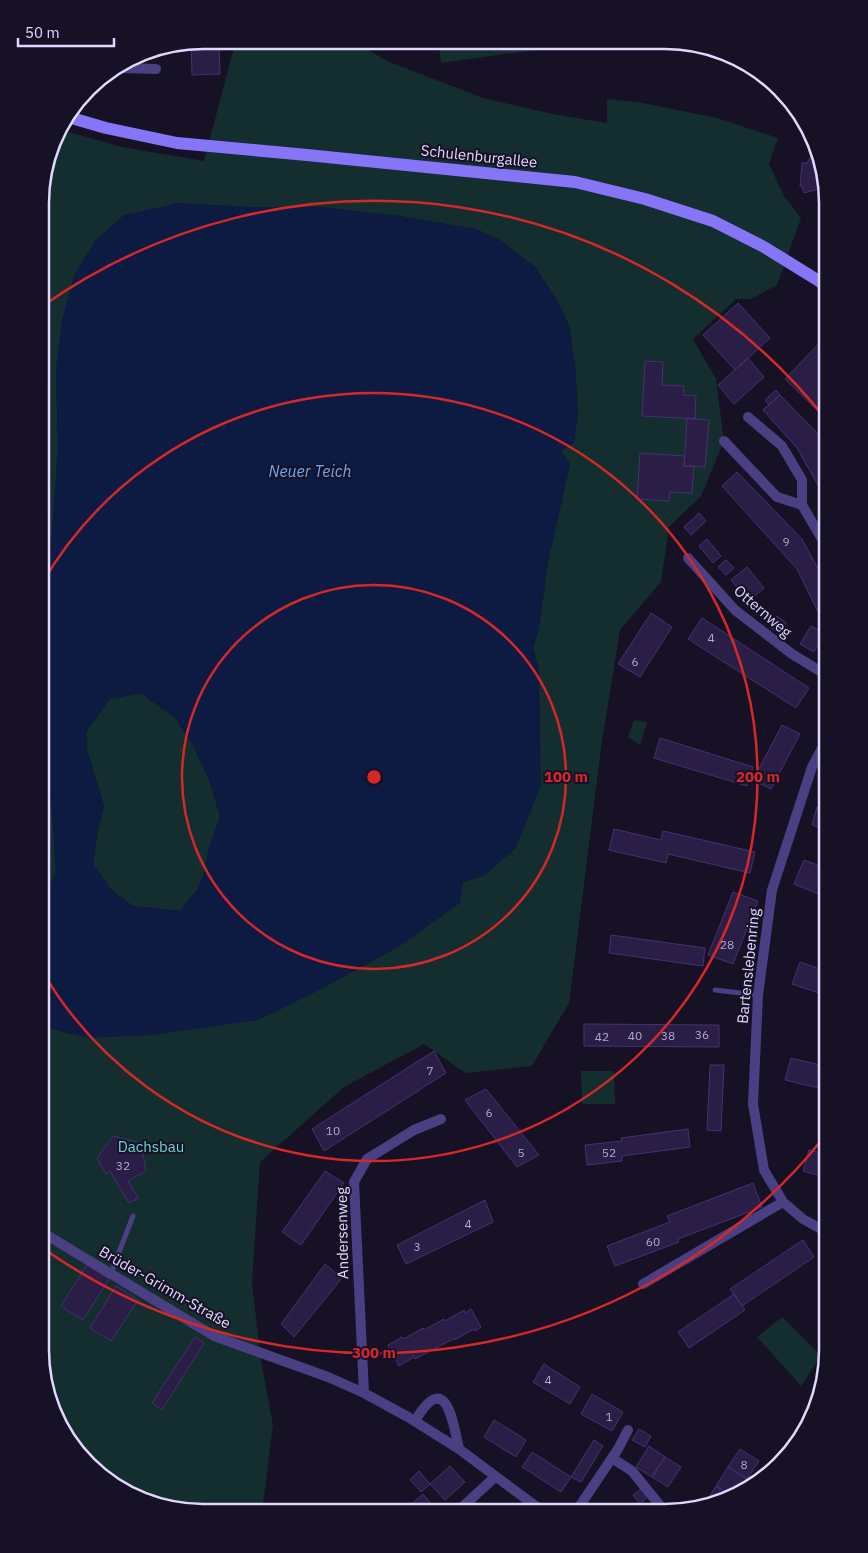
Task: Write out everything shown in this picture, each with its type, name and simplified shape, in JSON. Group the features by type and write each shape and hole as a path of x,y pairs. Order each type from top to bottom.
{"street":[{"path":"130,67 156,69"},
{"name":"Schulenburgallee","path":"78,113 106,128"},
{"name":"Schulenburgallee","path":"74,118 106,128 177,143 307,154 575,182 645,199 714,221 764,247 819,280"},
{"path":"748,417 782,446 802,480 802,505 819,535"},
{"path":"724,441 777,496 802,505"},
{"name":"Otternweg","path":"688,558 735,610 792,654 819,670"},
{"name":"Bartenslebenring","path":"819,754 812,767 772,890 758,995 753,1104 764,1170 783,1202 803,1219 819,1228"},
{"name":"Andersenweg","path":"364,1393 354,1182 367,1160 414,1130 441,1119"},
{"path":"643,1284 783,1202"},
{"name":"Brüder-Grimm-Straße","path":"49,1236 214,1336 364,1393 459,1449 533,1504"},
{"path":"415,1422 426,1406 433,1401 439,1399 446,1402 450,1410 459,1449"},
{"path":"581,1504 628,1430"},
{"path":"612,1458 632,1471 659,1504"},
{"path":"466,1504 496,1477"}],"lane":[{"path":"715,990 758,995"},
{"path":"111,1273 133,1216"}],"green space":[{"name":"Dachsbau","path":"234,49 367,49 387,61 483,98 553,114 607,123 607,99 638,102 717,118 778,138 769,164 784,196 801,218 777,285 751,299 736,299 693,339 716,379 724,441 701,496 669,527 661,582 620,630 601,748 569,1003 532,1066 465,1073 424,1044 344,1087 260,1162 252,1284 261,1360 273,1425 263,1504 183,1503 144,1493 126,1484 94,1459 69,1427 60,1409 49,1360 49,1028 70,1034 258,1020 319,990 401,945 463,882 485,875 539,705 539,671 533,648 539,628 548,561 570,464 561,451 578,415 575,366 569,326 558,302 535,267 500,240 476,229 399,216 318,207 252,207 63,317 56,370 58,448 52,535 49,549 49,203 50,183 60,144 66,131 122,147 204,161"},
{"path":"439,49 541,49 441,63"},
{"path":"141,693 176,719 192,743 209,779 220,816 209,848 203,876 197,890 180,911 133,906 111,890 93,864 104,806 87,750 86,732 110,699"},
{"path":"634,720 647,722 640,745 628,737"},
{"path":"49,784 53,823 56,874 49,886"},
{"path":"581,1071 614,1071 615,1104 582,1104"},
{"path":"782,1317 819,1354 819,1359 801,1386 757,1337"}],"water":[{"name":"Neuer Teich","path":"178,203 252,207 318,207 399,216 476,229 500,240 535,267 558,302 569,326 575,366 578,415 574,443 561,451 570,464 548,561 539,628 533,648 539,671 541,785 516,848 485,875 463,882 460,903 401,945 319,990 258,1020 151,1035 89,1038 49,1028 49,885 56,873 49,784 49,549 52,535 58,448 56,370 63,317 74,275 95,241 124,215","holes":["141,693 176,719 192,743 209,779 220,816 209,848 203,876 197,890 180,911 133,906 111,890 93,864 104,806 87,750 86,732 110,699"]}],"building":[{"path":"219,49 220,74 192,75 191,50"},
{"path":"812,156 818,189 804,193 802,186 800,186 802,163 807,163"},
{"path":"738,303 770,338 735,370 703,335"},
{"path":"819,343 819,412 785,379"},
{"path":"748,358 764,377 734,404 718,385"},
{"path":"645,361 663,362 662,385 684,386 683,395 696,396 695,419 642,416"},
{"path":"776,390 780,395 769,405 765,400"},
{"path":"780,395 818,434 819,487 797,448 763,410"},
{"path":"687,418 709,420 705,467 684,466"},
{"path":"640,453 685,456 684,466 694,466 692,493 670,492 669,501 637,499"},
{"path":"737,472 802,539 819,570 819,614 797,569 722,486"},
{"path":"699,513 706,521 691,535 684,527"},
{"path":"707,539 721,556 713,563 699,546"},
{"path":"726,560 734,568 726,575 718,567"},
{"path":"747,567 764,588 749,601 731,580"},
{"path":"651,613 672,627 640,677 618,664"},
{"path":"777,616 786,623 779,634 770,627"},
{"path":"702,618 809,688 796,708 688,639"},
{"path":"811,626 819,631 819,644 814,652 800,644"},
{"path":"782,725 800,734 771,789 753,780"},
{"path":"660,738 753,767 747,786 654,758"},
{"path":"817,807 819,808 819,827 812,825"},
{"path":"614,829 661,840 663,831 755,852 750,873 668,854 666,863 609,850"},
{"path":"804,860 819,866 819,894 794,884"},
{"path":"733,892 758,901 733,964 708,955"},
{"path":"611,935 705,948 703,966 609,953"},
{"path":"800,962 819,969 819,993 792,984"},
{"path":"584,1024 719,1025 719,1047 584,1046"},
{"path":"434,1051 446,1073 324,1151 312,1129"},
{"path":"791,1058 819,1065 819,1088 785,1080"},
{"path":"710,1065 724,1065 721,1131 707,1130"},
{"path":"486,1089 539,1155 517,1167 465,1100"},
{"path":"688,1129 690,1147 622,1156 622,1161 587,1165 585,1145 622,1141 621,1138"},
{"path":"113,1136 141,1143 146,1171 128,1181 138,1198 129,1203 110,1171 106,1174 97,1158"},
{"path":"809,1150 819,1153 819,1175 803,1171"},
{"path":"325,1171 344,1183 301,1245 282,1232"},
{"path":"753,1183 762,1207 678,1239 679,1242 615,1266 607,1246 670,1222 667,1216"},
{"path":"485,1200 493,1222 406,1264 397,1245"},
{"path":"803,1240 814,1257 742,1306 730,1289"},
{"path":"325,1264 342,1278 294,1337 281,1324"},
{"path":"87,1265 109,1279 83,1320 61,1306"},
{"path":"116,1286 138,1300 111,1341 90,1328"},
{"path":"734,1294 745,1310 689,1348 678,1332"},
{"path":"471,1309 481,1327 415,1359 414,1357 399,1366 388,1345 402,1337 404,1339 423,1328 424,1330 444,1319 445,1321 464,1310 465,1313"},
{"path":"195,1337 204,1343 162,1410 152,1403"},
{"path":"544,1364 580,1387 570,1404 533,1382"},
{"path":"592,1394 623,1412 612,1431 581,1414"},
{"path":"494,1420 526,1440 516,1457 484,1437"},
{"path":"639,1429 651,1436 645,1447 632,1440"},
{"path":"594,1440 603,1446 581,1482 571,1477"},
{"path":"649,1446 665,1457 652,1477 636,1467"},
{"path":"740,1449 759,1461 747,1479 728,1467"},
{"path":"532,1452 571,1477 561,1492 522,1467"},
{"path":"665,1457 681,1467 668,1487 652,1477"},
{"path":"450,1466 465,1482 445,1500 430,1484"},
{"path":"728,1467 747,1479 725,1492 716,1486"},
{"path":"419,1471 430,1484 421,1492 410,1480"},
{"path":"716,1486 725,1492 715,1496 709,1498"},
{"path":"641,1489 648,1497 640,1504 633,1495"},
{"path":"423,1494 431,1504 411,1504"}]}
